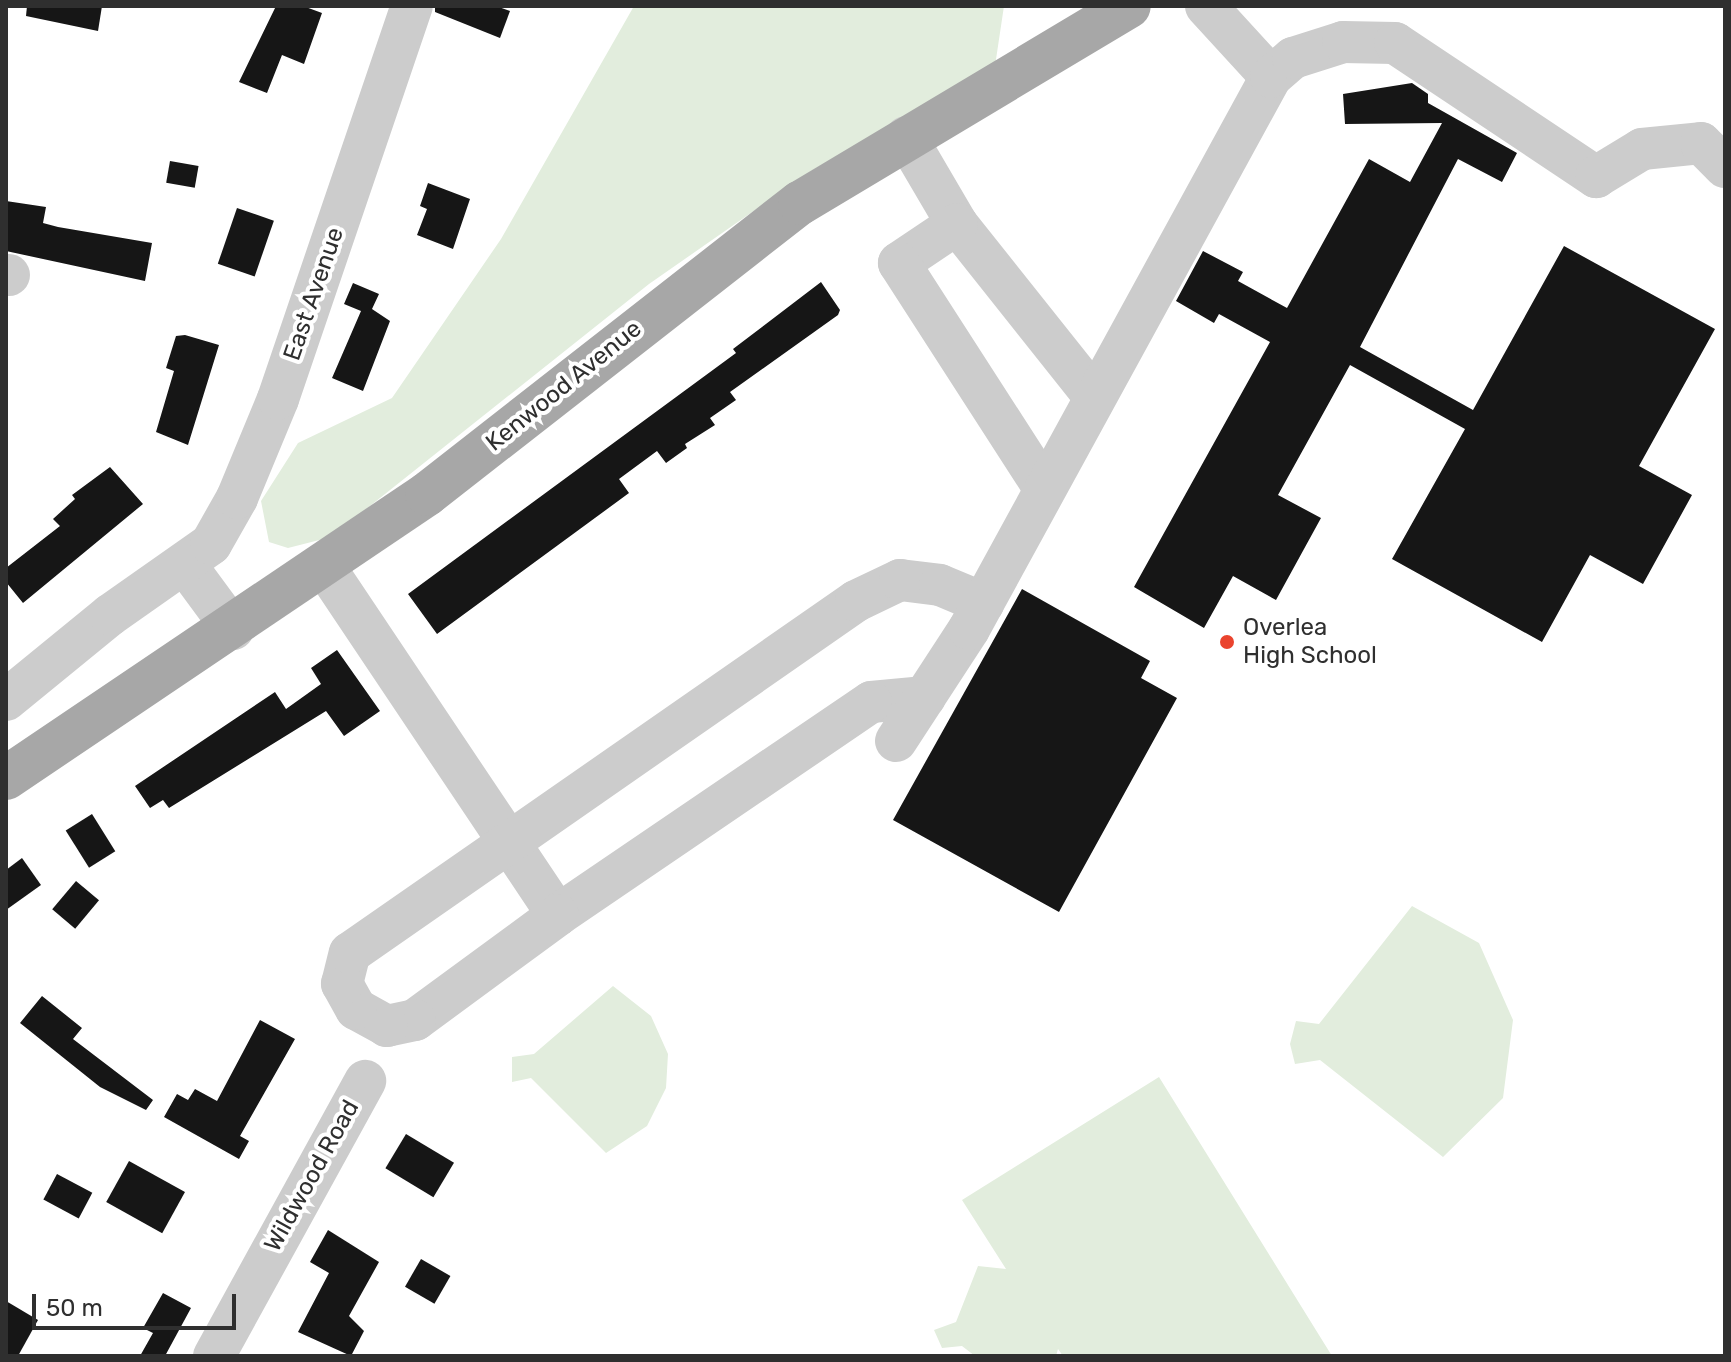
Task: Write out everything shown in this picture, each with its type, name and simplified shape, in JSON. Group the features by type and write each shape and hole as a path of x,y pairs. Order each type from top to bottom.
{"main road":[{"name":"Kenwood Avenue","path":"6,778 233,629 440,484 800,203 1129,6"}],"street":[{"name":"East Avenue","path":"6,700 110,615 211,544 237,498 278,399 412,6"},
{"path":"1206,6 1271,77"},
{"path":"896,741 983,603 1093,395 1271,77 1311,50 1343,42 1395,43 1596,177 1642,149 1701,143 1725,167"},
{"path":"906,137 957,224 1093,395"},
{"path":"957,224 899,263 1044,488"},
{"path":"185,564 233,629"},
{"path":"324,566 558,915"},
{"path":"925,697 871,702 558,915 415,1020 387,1026 356,1009 342,984 350,953 881,587 919,580 983,603"},
{"name":"Wildwood Road","path":"214,1356 365,1081"}],"green space":[{"path":"634,6 1004,6 995,66 811,171 649,284 331,537 288,548 269,542 261,501 298,443 392,398 501,239"},
{"path":"1412,906 1479,943 1513,1020 1503,1098 1443,1157 1320,1060 1295,1064 1290,1044 1296,1021 1319,1024"},
{"path":"613,986 651,1016 668,1054 666,1088 647,1126 606,1153 531,1078 512,1082 512,1057 534,1054"},
{"path":"1159,1077 1332,1356 1063,1356 1058,1349 1056,1356 975,1356 962,1346 942,1348 934,1330 956,1322 978,1266 1006,1269 962,1200"}],"building":[{"path":"27,6 102,6 98,31 26,16"},
{"path":"276,6 303,6 322,13 304,64 282,55 267,93 239,82"},
{"path":"435,6 496,6 510,11 500,38 435,12"},
{"path":"1412,83 1428,94 1428,103 1517,153 1502,182 1458,159 1360,347 1473,410 1564,246 1715,329 1639,466 1692,495 1643,584 1590,555 1542,642 1392,559 1465,429 1350,365 1278,495 1321,518 1276,600 1233,576 1204,628 1134,587 1270,342 1219,314 1214,323 1176,301 1203,251 1243,272 1238,281 1287,308 1369,159 1410,182 1442,123 1345,124 1343,94"},
{"path":"170,161 199,166 195,188 166,183"},
{"path":"428,183 470,199 453,249 417,235 427,209 420,206"},
{"path":"6,201 46,207 43,223 152,243 145,281 6,251"},
{"path":"237,208 274,221 255,276 218,264"},
{"path":"821,282 840,310 838,315 730,392 736,400 710,418 715,425 685,444 687,448 666,463 657,451 619,479 629,493 437,634 408,594 736,353 733,349"},
{"path":"353,283 379,294 372,309 390,321 363,391 332,378 361,311 344,304"},
{"path":"185,335 219,345 188,445 156,432 174,371 166,368 176,336"},
{"path":"110,467 143,504 23,603 6,582 6,568 60,526 53,519 75,499 72,495"},
{"path":"1022,589 1150,661 1141,678 1177,698 1059,912 893,820"},
{"path":"337,650 380,711 344,736 326,711 169,808 163,800 150,808 135,786 275,692 286,709 321,684 311,668"},
{"path":"92,814 115,851 89,868 66,830"},
{"path":"22,858 41,885 6,910 6,870"},
{"path":"76,881 99,900 75,929 52,909"},
{"path":"42,996 82,1028 73,1039 153,1100 146,1110 100,1087 20,1023"},
{"path":"260,1020 295,1039 240,1136 249,1141 239,1159 164,1117 177,1094 188,1100 195,1089 217,1101"},
{"path":"406,1134 454,1163 433,1197 385,1168"},
{"path":"129,1161 185,1192 162,1233 106,1202"},
{"path":"57,1174 92,1193 79,1218 43,1200"},
{"path":"328,1230 379,1262 349,1316 364,1331 351,1356 298,1332 329,1273 310,1262"},
{"path":"421,1259 450,1276 434,1304 405,1287"},
{"path":"163,1293 191,1308 165,1356 140,1356 153,1333 143,1328"},
{"path":"6,1301 38,1320 18,1356 6,1356"}],"place":[{"name":"Overlea High School","path":"1227,642"}]}
